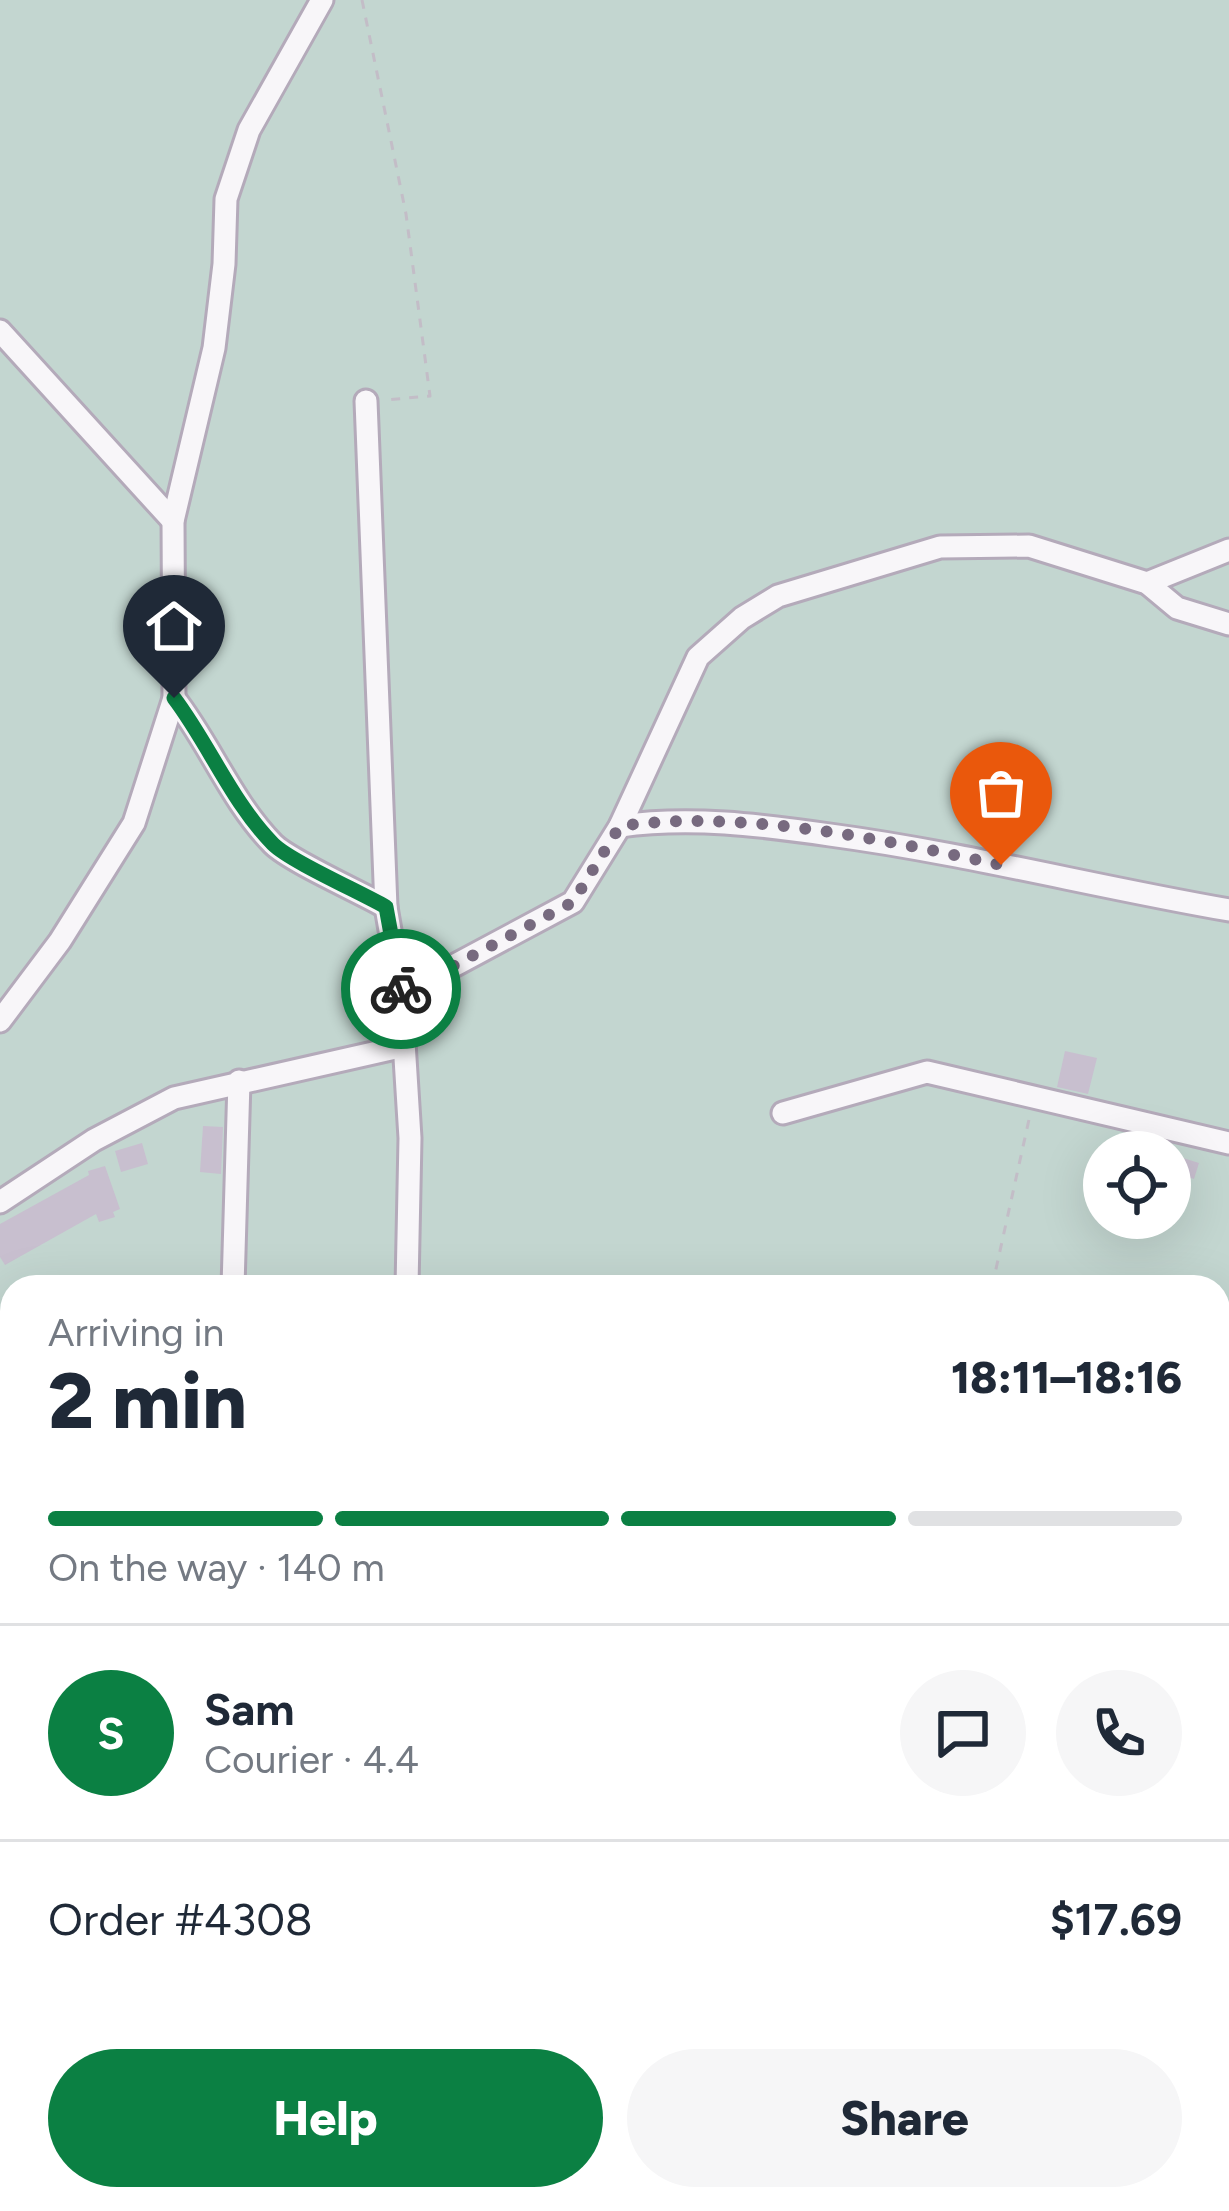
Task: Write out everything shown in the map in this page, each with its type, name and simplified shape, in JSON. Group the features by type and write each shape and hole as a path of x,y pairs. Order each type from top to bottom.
{"street":[{"path":"0,1021 60,941 134,823 174,698 173,521 214,348 226,199 249,130 322,0"},
{"path":"0,332 173,521"},
{"path":"366,401 386,907 401,994 410,1138 407,1275"},
{"path":"401,994 573,902 620,826 698,657 742,618 778,596 940,547 1029,546 1147,583 1177,608 1229,624"},
{"path":"1147,583 1229,550"},
{"path":"174,698 211,760 275,847 386,907"},
{"path":"620,826 670,819 820,833 911,846 1229,910"},
{"path":"0,1202 94,1140 174,1098 404,1046"},
{"path":"783,1113 928,1072 1229,1142"},
{"path":"233,1275 239,1081"}],"path":[{"path":"362,0 406,214 430,396 366,401"},
{"path":"995,1275 1034,1096"}],"shaded area":[{"path":"0,0 1229,0 1229,1275 0,1275"}],"building":[{"path":"1065,1051 1097,1058 1088,1094 1057,1087"},
{"path":"203,1126 223,1127 221,1174 200,1172"},
{"path":"142,1143 148,1164 121,1172 115,1151"},
{"path":"1191,1160 1199,1163 1191,1178"},
{"path":"105,1166 120,1209 113,1212 115,1217 99,1222 96,1214 5,1265 0,1257 0,1224 89,1175 88,1171"}],"way so far":[{"path":"401,989 401,994 573,902 620,826 670,819 798,830 1001,865"}],"route":[{"path":"174,698 211,760 275,847 386,907 401,989"}]}
